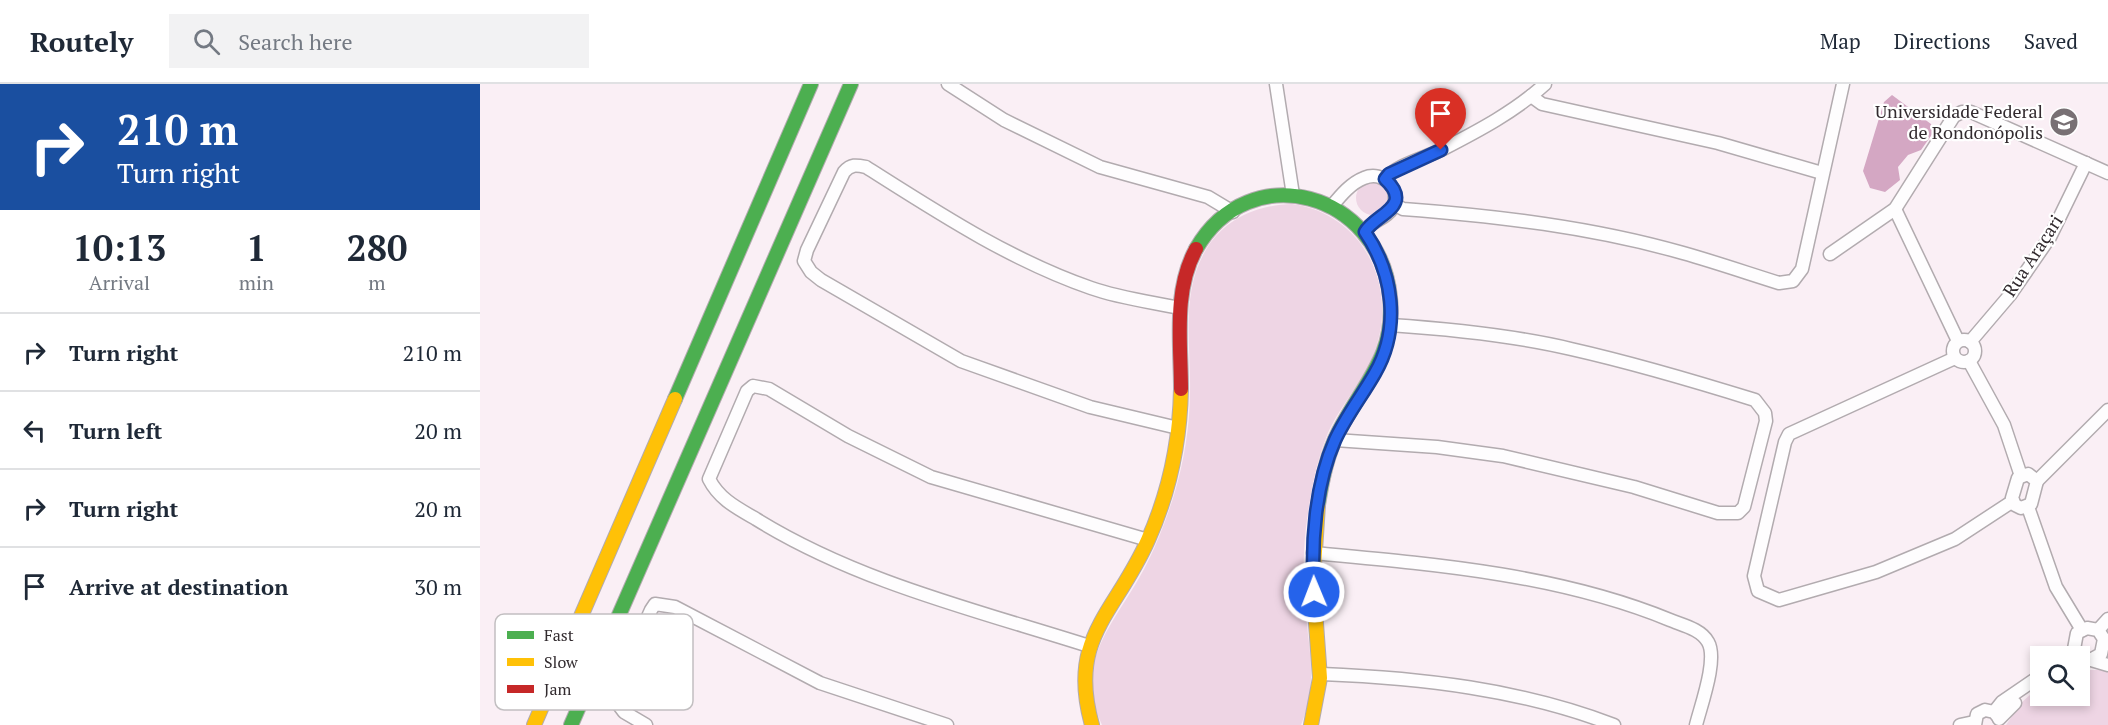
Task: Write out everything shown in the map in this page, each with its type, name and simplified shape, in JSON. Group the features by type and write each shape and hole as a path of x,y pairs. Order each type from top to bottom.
{"street":[{"path":"582,614 811,84"},
{"path":"619,614 851,84"},
{"path":"948,84 1004,120 1100,167 1208,197 1233,212"},
{"path":"1276,84 1293,195"},
{"path":"1385,179 1400,168 1481,129 1532,96 1545,84"},
{"path":"1394,204 1403,209 1467,214 1569,227 1682,252 1779,283 1793,281 1802,268 1843,84"},
{"path":"1532,96 1542,104 1718,143 1822,173"},
{"path":"1830,254 1895,209 1954,116 1962,112 1971,112 2108,173"},
{"name":"Rua Araçari","path":"1964,342 2010,295 2050,237 2086,163"},
{"path":"1178,428 1090,407 961,361 821,280 811,272 804,261 807,249 844,172 855,165 866,167 930,210 1012,253 1091,288 1180,308"},
{"path":"1332,206 1353,183 1371,176 1385,179 1394,190 1394,204 1386,216 1372,222 1365,232"},
{"path":"1092,725 1083,682 1089,646 1095,631 1123,587 1148,540 1166,489 1178,428 1181,393 1180,308 1187,274 1199,244 1216,222 1252,201 1293,195 1332,206 1365,232 1384,269 1391,300 1387,344 1377,371 1335,440 1320,496 1313,553 1314,605 1322,674 1311,725"},
{"path":"1895,209 1964,342 1975,352 1969,361 1962,362 1955,358 1953,347 1964,342"},
{"path":"1335,440 1437,447 1503,456 1634,487 1718,513 1738,513 1744,507 1766,421 1765,413 1755,400 1656,370 1569,348 1471,332 1390,325"},
{"path":"1955,358 1901,385 1793,430 1789,434 1785,442 1754,576 1758,591 1779,600 1876,572 1955,539 2013,501"},
{"path":"1969,361 2004,425 2021,476 2013,494 2013,501 2021,508 2028,507"},
{"path":"1089,646 839,564 771,529 721,498 709,478 747,391 753,386 769,389 848,436 931,477 1148,540"},
{"path":"2082,630 2056,587 2028,507 2037,488 2037,481 2086,435 2108,410"},
{"path":"2021,476 2028,474 2037,481"},
{"path":"1313,553 1407,562 1561,586 1642,608 1698,632 1710,643 1712,658 1696,725"},
{"path":"649,614 655,604 662,604 675,607 688,614"},
{"path":"693,616 820,683 947,725"},
{"path":"2077,646 2074,638 2082,630 2098,630 2108,619"},
{"path":"2090,656 2106,652 2104,639 2098,630"},
{"path":"2090,660 2108,665"},
{"path":"1322,674 1410,678 1494,691 1583,713 1614,725"},
{"path":"1997,718 2002,702 2030,683"},
{"path":"1997,718 2030,693"},
{"path":"534,725 540,710"},
{"path":"571,725 578,710"},
{"path":"622,710 646,725"},
{"path":"1959,725 1974,724 1981,711 1997,718"}],"shaded area":[{"path":"1892,95 1931,124 1933,133 1921,150 1908,155 1898,167 1900,180 1885,192 1870,188 1863,171 1884,102"},
{"path":"1373,181 1385,186 1390,198 1385,210 1373,215 1361,210 1356,198 1361,186"},
{"path":"1292,204 1318,211 1339,223 1357,239 1370,259 1378,281 1382,305 1380,331 1373,356 1331,427 1313,482 1304,546 1304,595 1311,679 1310,694 1301,725 1102,725 1094,702 1092,681 1094,662 1101,643 1143,571 1156,543 1181,470 1190,404 1190,300 1199,265 1207,248 1233,221 1255,210"},
{"path":"2090,670 2108,670 2108,725 2006,725 2021,703 2030,695 2030,706 2090,706"}],"traffic: fast":[{"path":"675,399 811,84"},
{"path":"619,614 851,84"},
{"path":"1196,249 1219,220 1248,202 1278,195 1310,199 1338,211 1363,232 1381,261 1390,297 1391,317 1388,336 1376,368 1331,449 1318,505"},
{"path":"571,725 578,710"}],"traffic: slow":[{"path":"1092,725 1086,695 1086,669 1090,647 1148,540 1162,504 1176,447 1181,389"},
{"path":"582,614 675,399"},
{"path":"1311,725 1320,678 1313,582 1318,505"},
{"path":"534,725 540,710"}],"traffic: jam":[{"path":"1181,389 1181,300 1184,282 1196,249"}],"place":[{"name":"Universidade Federal de Rondonópolis","path":"2064,122"}],"route":[{"path":"1314,592 1315,530 1328,462 1335,440 1377,371 1390,330 1389,285 1379,255 1365,232 1372,222 1386,216 1394,204 1394,190 1385,179 1389,174 1441,150"}]}
